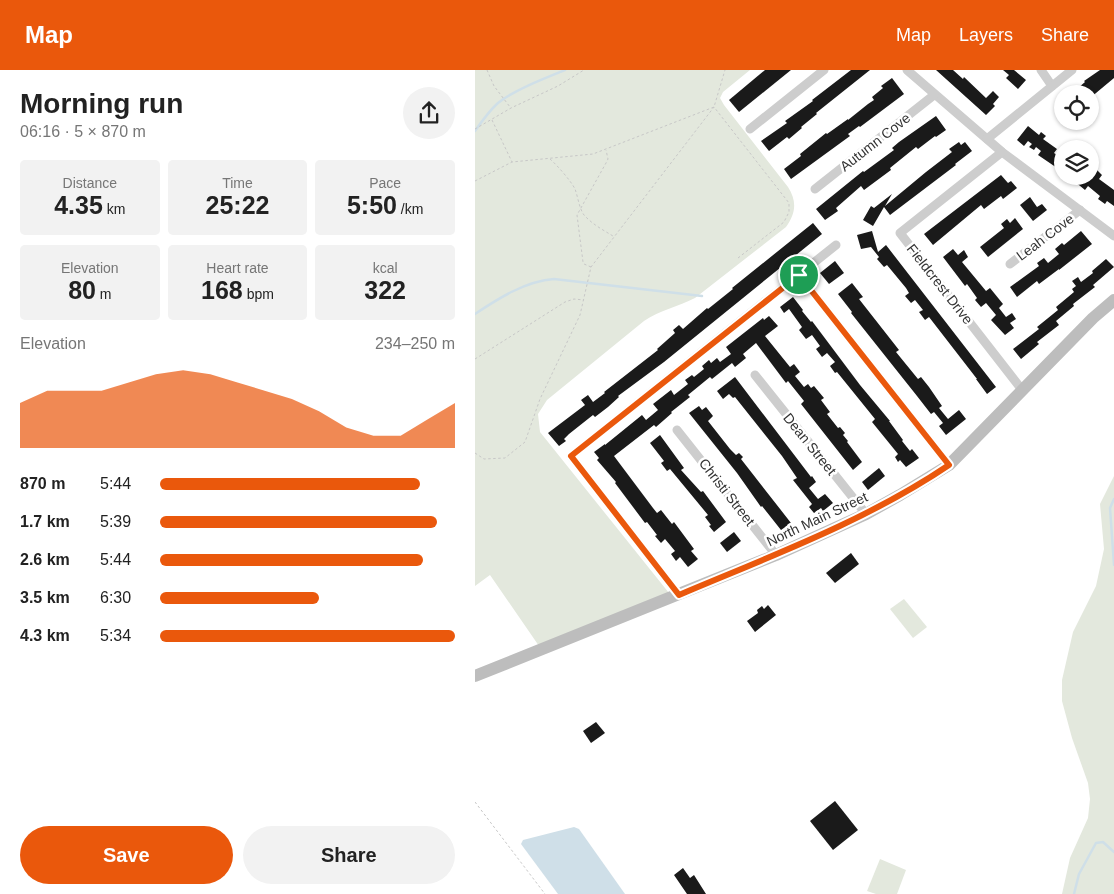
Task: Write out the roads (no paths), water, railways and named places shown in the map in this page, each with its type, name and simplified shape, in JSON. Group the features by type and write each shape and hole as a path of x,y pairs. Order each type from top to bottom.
{"street":[{"path":"750,129 824,70"},
{"path":"907,70 987,140 1114,236"},
{"path":"1041,70 1053,86"},
{"path":"987,140 1072,70"},
{"name":"Autumn Cove","path":"815,189 934,94"},
{"name":"Fieldcrest Drive","path":"1002,152 900,232 1023,391"},
{"name":"Leah Cove","path":"1010,264 1080,210"},
{"path":"679,595 571,456 836,245"},
{"path":"799,275 949,465"},
{"name":"North Main Street","path":"475,676 679,595 776,554 866,514 924,482 949,465 1093,318 1114,300"},
{"name":"Dean Street","path":"755,374 866,514"},
{"name":"Christi Street","path":"677,430 776,554"}],"waterway":[{"path":"475,131 492,109 512,93 565,70"},
{"path":"475,314 503,296 523,287 544,280 554,279 702,296"},
{"path":"1114,499 1110,508 1114,565"},
{"path":"1074,894 1079,874 1096,843 1103,842 1114,852"}]}
